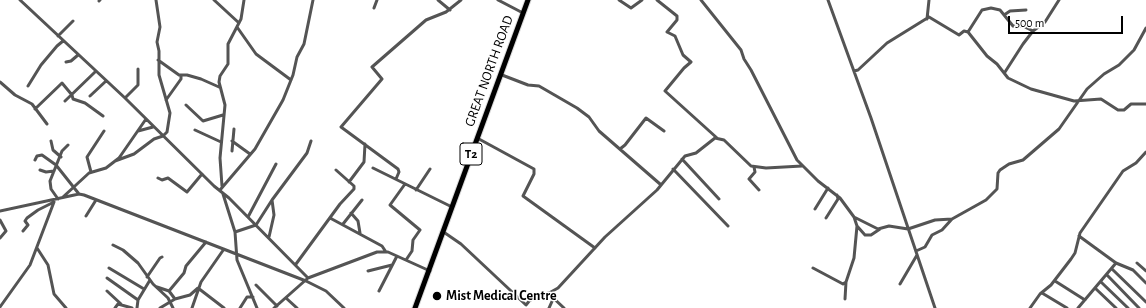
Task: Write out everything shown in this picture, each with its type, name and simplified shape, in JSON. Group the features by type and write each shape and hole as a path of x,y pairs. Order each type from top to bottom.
{"highway":[{"name":"GREAT NORTH ROAD","path":"418,308 453,207 529,0"},
{"name":"GREAT NORTH ROAD","path":"415,308 445,233 453,207 529,0"}],"street":[{"path":"20,0 269,236 296,264 307,279"},
{"path":"115,161 134,154 167,132 170,116 159,75 159,51 157,42 160,27 156,0"},
{"path":"214,0 239,24"},
{"path":"222,186 220,171 220,142 224,126 223,115 225,105 219,87 220,76 228,60 228,44 239,24 244,0"},
{"path":"220,190 255,149 280,107 291,80 297,57 304,44 313,0"},
{"path":"374,8 377,0"},
{"path":"438,0 450,10"},
{"path":"396,179 399,170 341,127 382,79 372,67 426,20 450,10 461,0"},
{"path":"498,0 523,13"},
{"path":"619,0 630,8 642,0"},
{"path":"657,0 677,16 677,20 667,32 675,36 683,55 691,62 684,68 665,91 717,138 724,140 739,153 747,164 754,167 802,166"},
{"path":"701,0 741,50 744,59 754,75 791,150 802,166 818,181 837,195 854,217 857,226 854,258 846,282 845,299"},
{"path":"828,0 936,308"},
{"path":"926,19 929,0"},
{"path":"1005,72 1033,30 1045,22 1059,0"},
{"path":"968,32 984,9 996,9 1004,15 1013,26 1023,26 1033,30"},
{"path":"1004,15 1014,10 1026,10"},
{"path":"854,71 858,70 887,43 926,19 929,18 959,35 964,31 968,32"},
{"path":"58,36 73,21"},
{"path":"237,28 256,54 291,80"},
{"path":"916,250 925,247 932,235 942,230 952,219 986,200 996,191 998,173 1000,170 1009,164 1023,160 1050,138 1062,126 1087,89 1104,74 1121,63 1134,50 1146,28"},
{"path":"968,32 987,56 1005,72 1008,78 1031,89 1079,101 1100,99 1118,110 1124,110 1131,104 1146,104"},
{"path":"28,86 41,65 63,41"},
{"path":"66,62 71,61 78,55"},
{"path":"158,60 181,75 201,79 219,87"},
{"path":"125,98 138,85 138,69"},
{"path":"65,101 95,72"},
{"path":"166,100 181,79 181,75"},
{"path":"502,75 528,85 539,86 574,106 589,117 599,131 660,184"},
{"path":"90,96 106,81"},
{"path":"0,82 14,95 32,104 47,124"},
{"path":"35,109 60,84 64,84 72,95 73,99 85,103 103,116"},
{"path":"186,106 203,121 223,115"},
{"path":"620,149 625,145 646,118 664,131"},
{"path":"62,198 91,172 104,169 115,161 121,155 146,119"},
{"path":"138,131 153,127"},
{"path":"195,130 220,142"},
{"path":"232,151 234,130"},
{"path":"91,172 87,157 104,131"},
{"path":"445,233 454,238 524,304 558,288 609,233 646,200 682,159 687,155 696,153 717,138"},
{"path":"479,139 534,169 534,174 523,196 595,248"},
{"path":"52,141 53,150 61,157"},
{"path":"232,141 250,154"},
{"path":"235,232 256,225 272,200 304,158 311,141"},
{"path":"349,182 364,162 365,144"},
{"path":"0,307 28,268 56,200 50,185 56,165 64,148 68,145"},
{"path":"1036,308 1031,307 1074,254 1079,236 1123,171 1136,162 1146,152"},
{"path":"35,160 37,156 42,155 56,165 76,187 78,194"},
{"path":"682,159 719,199"},
{"path":"248,217 276,164"},
{"path":"754,167 755,172 749,179 759,190"},
{"path":"373,168 453,207"},
{"path":"416,190 430,169"},
{"path":"673,169 728,226"},
{"path":"40,170 46,172 54,171"},
{"path":"296,264 330,218 354,190 354,186 336,170"},
{"path":"158,178 162,180 168,178 181,190 187,192 202,174"},
{"path":"405,184 390,205 420,230 413,240 412,251 406,260"},
{"path":"815,209 828,188"},
{"path":"0,211 78,194 307,279 326,291 344,308"},
{"path":"223,194 235,232 235,253 257,308"},
{"path":"826,218 838,199 837,195"},
{"path":"23,231 28,225 25,221 27,218 56,200"},
{"path":"86,216 96,200"},
{"path":"269,236 274,215 272,200"},
{"path":"343,224 362,200"},
{"path":"351,213 358,221 360,233"},
{"path":"854,217 880,229"},
{"path":"330,218 382,246 386,252"},
{"path":"857,226 867,236 889,226 908,229 935,220 952,219"},
{"path":"0,220 6,231 0,238"},
{"path":"1079,236 1116,263 1133,270 1146,283"},
{"path":"169,291 184,273 186,266 206,242"},
{"path":"113,245 136,262 149,279 170,301 173,308"},
{"path":"36,248 48,265 54,294 66,308"},
{"path":"160,308 170,301 190,295 198,288 224,249"},
{"path":"256,285 276,307 307,279 372,254 386,252 430,271"},
{"path":"900,284 917,255"},
{"path":"379,291 397,256"},
{"path":"138,308 138,300 160,258 162,257"},
{"path":"1078,308 1116,263"},
{"path":"1137,263 1146,271"},
{"path":"368,271 392,265"},
{"path":"109,268 144,289"},
{"path":"812,268 843,284 846,282"},
{"path":"1112,269 1146,302"},
{"path":"1107,275 1139,308"},
{"path":"107,278 138,300"},
{"path":"1054,280 1085,300"},
{"path":"1101,282 1128,308"},
{"path":"156,287 169,291 175,299"},
{"path":"192,308 198,288"},
{"path":"198,288 224,308"},
{"path":"1095,288 1116,308"},
{"path":"240,308 250,290"},
{"path":"107,291 121,304 132,308"},
{"path":"548,293 564,308"},
{"path":"1042,293 1067,308"},
{"path":"247,297 252,297"},
{"path":"549,308 554,297"},
{"path":"286,298 297,308"},
{"path":"115,308 116,304 121,304"}],"place":[{"name":"Mist Medical Centre","path":"437,296"}]}
